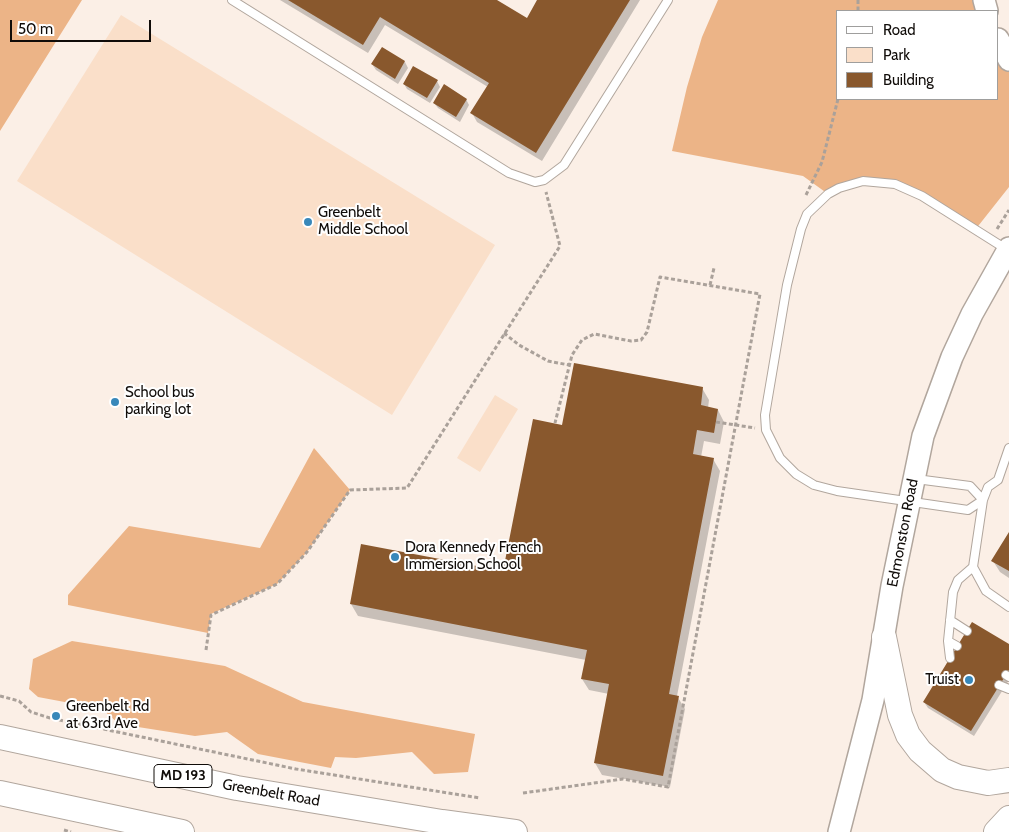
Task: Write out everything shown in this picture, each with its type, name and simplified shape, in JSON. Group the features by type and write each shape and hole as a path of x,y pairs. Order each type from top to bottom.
{"main road":[{"path":"884,637 900,714 908,735 920,751 942,770 958,777 988,783 1009,780"},
{"name":"Greenbelt Road","path":"0,737 237,788 442,822 515,832"},
{"path":"0,793 178,832"},
{"path":"996,832 1009,818"}],"street":[{"path":"999,41 1009,60"},
{"name":"Edmonston Road","path":"839,832 874,700 908,502 923,436 952,357 1002,246"}],"lane":[{"path":"232,0 509,173 534,182 544,180 564,165 668,0"},
{"path":"983,500 968,510 837,491 814,485 796,474 780,458 766,430 765,415 787,286 800,229 807,214 817,202 839,188 851,184 872,181 895,184 922,196 1002,246"},
{"path":"950,658 948,641 955,585 973,566 983,500 988,487 998,480 1009,448"},
{"path":"913,479 970,486 983,500"},
{"path":"973,566 986,591 1009,607"},
{"path":"950,620 967,631"},
{"path":"948,641 957,646"},
{"path":"999,686 1009,689"}],"path":[{"path":"803,200 822,162 838,100"},
{"path":"206,650 211,614 277,584 307,552 350,490 407,488 560,246 544,180"},
{"path":"1002,246 1009,210"},
{"path":"710,285 714,268"},
{"path":"523,793 623,779 668,786 760,294 660,277 647,332 641,340 631,341 594,334 582,340 572,355 555,424"},
{"path":"504,333 519,345 548,361 569,365"},
{"path":"716,422 766,430"},
{"path":"0,696 19,701 31,712 50,718 296,769 480,798"}],"green space":[{"path":"121,15 495,245 392,415 17,181"},
{"path":"495,395 518,409 480,472 457,458"}],"shaded area":[{"path":"0,0 82,0 0,131"},
{"path":"718,0 984,0 987,10 836,10 836,100 999,100 999,41 1009,60 1009,187 975,230 910,189 863,181 828,194 803,176 672,151 687,87 702,37"},
{"path":"314,448 350,490 307,552 277,584 211,614 208,633 68,605 68,595 129,526 260,548"},
{"path":"72,641 225,666 303,702 475,734 468,772 434,774 412,752 356,758 335,757 331,768 258,754 227,732 195,736 119,724 102,709 38,697 29,689 33,659"}],"building":[{"path":"288,0 497,0 527,18 537,0 630,0 536,153 470,113 489,83 380,17 363,45"},
{"path":"382,47 405,61 395,79 371,64"},
{"path":"413,66 438,80 427,98 403,84"},
{"path":"444,84 467,99 456,117 433,103"},
{"name":"Dora Kennedy French Immersion School","path":"574,363 703,387 701,405 718,409 714,433 697,430 693,454 714,458 669,694 679,696 663,776 594,763 609,684 581,679 587,650 350,604 361,544 503,571 533,419 562,425"},
{"path":"1009,532 1009,571 991,561"},
{"name":"Truist","path":"972,622 1009,644 1009,670 971,731 923,702"}],"place":[{"name":"Greenbelt Middle School","path":"308,222"},
{"name":"School bus parking lot","path":"115,402"},
{"name":"Dora Kennedy French Immersion School","path":"395,557"},
{"name":"Truist","path":"969,680"},
{"name":"Greenbelt Rd at 63rd Ave","path":"56,716"}]}
